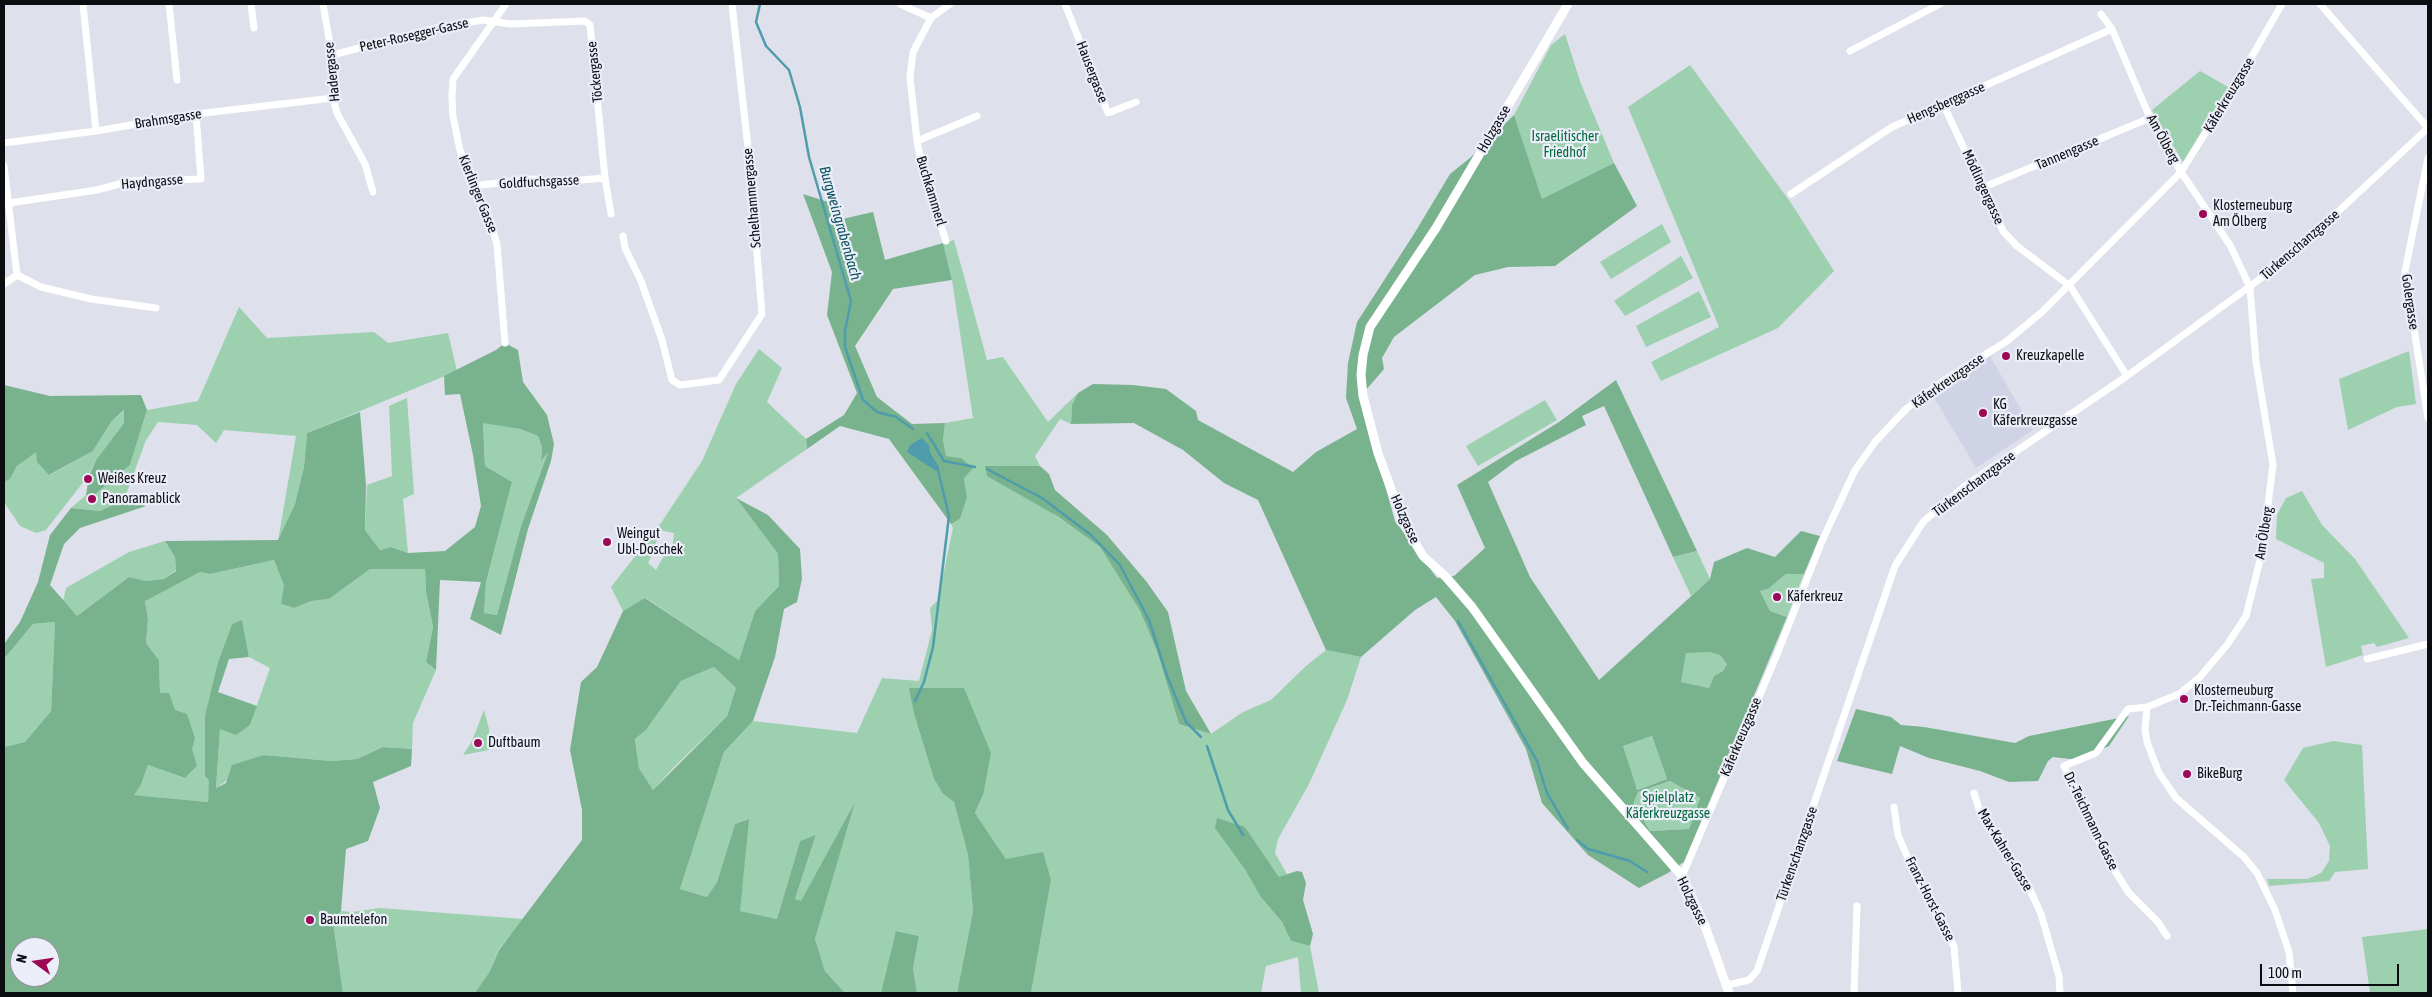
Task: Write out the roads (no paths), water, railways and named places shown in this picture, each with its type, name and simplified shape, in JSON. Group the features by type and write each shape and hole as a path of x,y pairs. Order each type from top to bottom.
{"street":[{"path":"83,4 96,131"},
{"path":"169,4 177,80"},
{"path":"251,4 254,28"},
{"name":"Hadergasse","path":"323,4 336,92 333,98 337,113 365,164 373,192"},
{"name":"Kierlinger Gasse","path":"505,343 497,244 489,218 473,186 460,150 453,117 453,79 472,48 496,21 506,4"},
{"name":"Schelhammergasse","path":"623,236 625,248 641,281 662,340 672,380 680,385 719,380 762,314 749,157 732,4"},
{"path":"900,4 931,18"},
{"name":"Buchkammerl","path":"946,241 924,177 917,141 910,78 913,52 931,18 950,4"},
{"name":"Hausergasse","path":"1065,4 1108,113 1136,102"},
{"name":"Holzgasse","path":"1568,4 1436,228 1370,327 1363,355 1361,376 1363,396 1378,453 1402,517 1423,556 1446,576 1472,607 1583,763 1682,876 1705,926 1728,989"},
{"path":"1850,51 1940,4"},
{"name":"Käferkreuzgasse","path":"1682,876 1776,657 1822,541 1855,470 1875,442 1906,410 1943,381 2008,341 2070,286 2181,172 2236,84 2282,4"},
{"path":"2320,4 2428,128"},
{"name":"Am Ölberg","path":"2101,14 2112,29 2150,118 2181,172 2230,245 2250,288 2256,362 2273,466 2262,552 2246,616 2227,645 2199,678 2182,692 2147,707"},
{"name":"Töckergasse","path":"496,21 510,24 578,19 585,20 590,25 605,178 611,214"},
{"name":"Peter-Rosegger-Gasse","path":"332,55 436,28 483,20 496,21"},
{"name":"Hengsberggasse","path":"1791,194 1892,126 2112,29"},
{"name":"Brahmsgasse","path":"4,143 96,131 196,114 333,98"},
{"name":"Mödlingergasse","path":"1943,104 2004,231 2017,246 2070,286 2127,376"},
{"name":"Haydngasse","path":"9,203 97,190 130,181 201,179 196,114"},
{"name":"Buchkammerl","path":"917,141 977,116"},
{"name":"Tannengasse","path":"1984,187 2150,118"},
{"name":"Türkenschanzgasse","path":"1728,989 1749,980 1757,970 1895,566 1924,522 1965,486 2127,376 2286,260 2428,128"},
{"name":"Golergasse","path":"2428,158 2405,271 2428,418"},
{"path":"4,166 17,275"},
{"name":"Goldfuchsgasse","path":"473,186 532,179 556,182 605,178"},
{"path":"4,284 17,275"},
{"path":"17,275 41,287 91,299 156,308"},
{"path":"2367,658 2428,644"},
{"path":"2147,707 2145,730 2147,742 2159,773 2176,798 2244,857 2257,873 2275,910 2289,952 2293,993"},
{"name":"Dr.-Teichmann-Gasse","path":"2147,707 2128,709 2096,752 2064,766 2106,857 2129,893 2158,922 2167,936"},
{"name":"Max-Kahrer-Gasse","path":"1974,793 1979,808 2032,892 2041,914 2059,976 2060,993"},
{"name":"Franz-Horst-Gasse","path":"1894,807 1898,835 1917,880 1954,946 1958,993"},
{"path":"1854,993 1857,906"}],"water":[{"path":"922,438 929,445 930,452 939,467 936,471 907,452 910,445"}],"waterway":[{"name":"Burgweingrabenbach","path":"760,4 756,22 766,46 789,70 800,107 809,157 851,301 845,331 845,347 863,400 877,412 896,417 913,429"},
{"path":"927,433 944,461 975,467"},
{"name":"Burgweingrabenbach","path":"915,701 924,682 933,647 949,516 937,466"},
{"path":"987,469 1042,498 1091,535 1120,565 1149,620 1167,676 1186,722 1201,737"},
{"path":"1458,621 1537,761 1547,793 1568,829"},
{"path":"1207,746 1228,810 1243,835"},
{"path":"1577,840 1588,849 1630,861 1647,872"}],"place":[{"name":"Klosterneuburg Am Ölberg","path":"2203,214"},
{"name":"Kreuzkapelle","path":"2006,356"},
{"name":"KG Käferkreuzgasse","path":"1983,413"},
{"name":"Weißes Kreuz","path":"88,479"},
{"name":"Panoramablick","path":"92,499"},
{"name":"Weingut Ubl-Doschek","path":"607,542"},
{"name":"Käferkreuz","path":"1777,597"},
{"name":"Klosterneuburg Dr.-Teichmann-Gasse","path":"2184,699"},
{"name":"Duftbaum","path":"478,743"},
{"name":"BikeBurg","path":"2187,774"},
{"name":"Baumtelefon","path":"310,920"}],"park label":[{"name":"Israelitischer Friedhof","path":"1565,146"},
{"name":"Spielplatz Käferkreuzgasse","path":"1668,806"}]}
